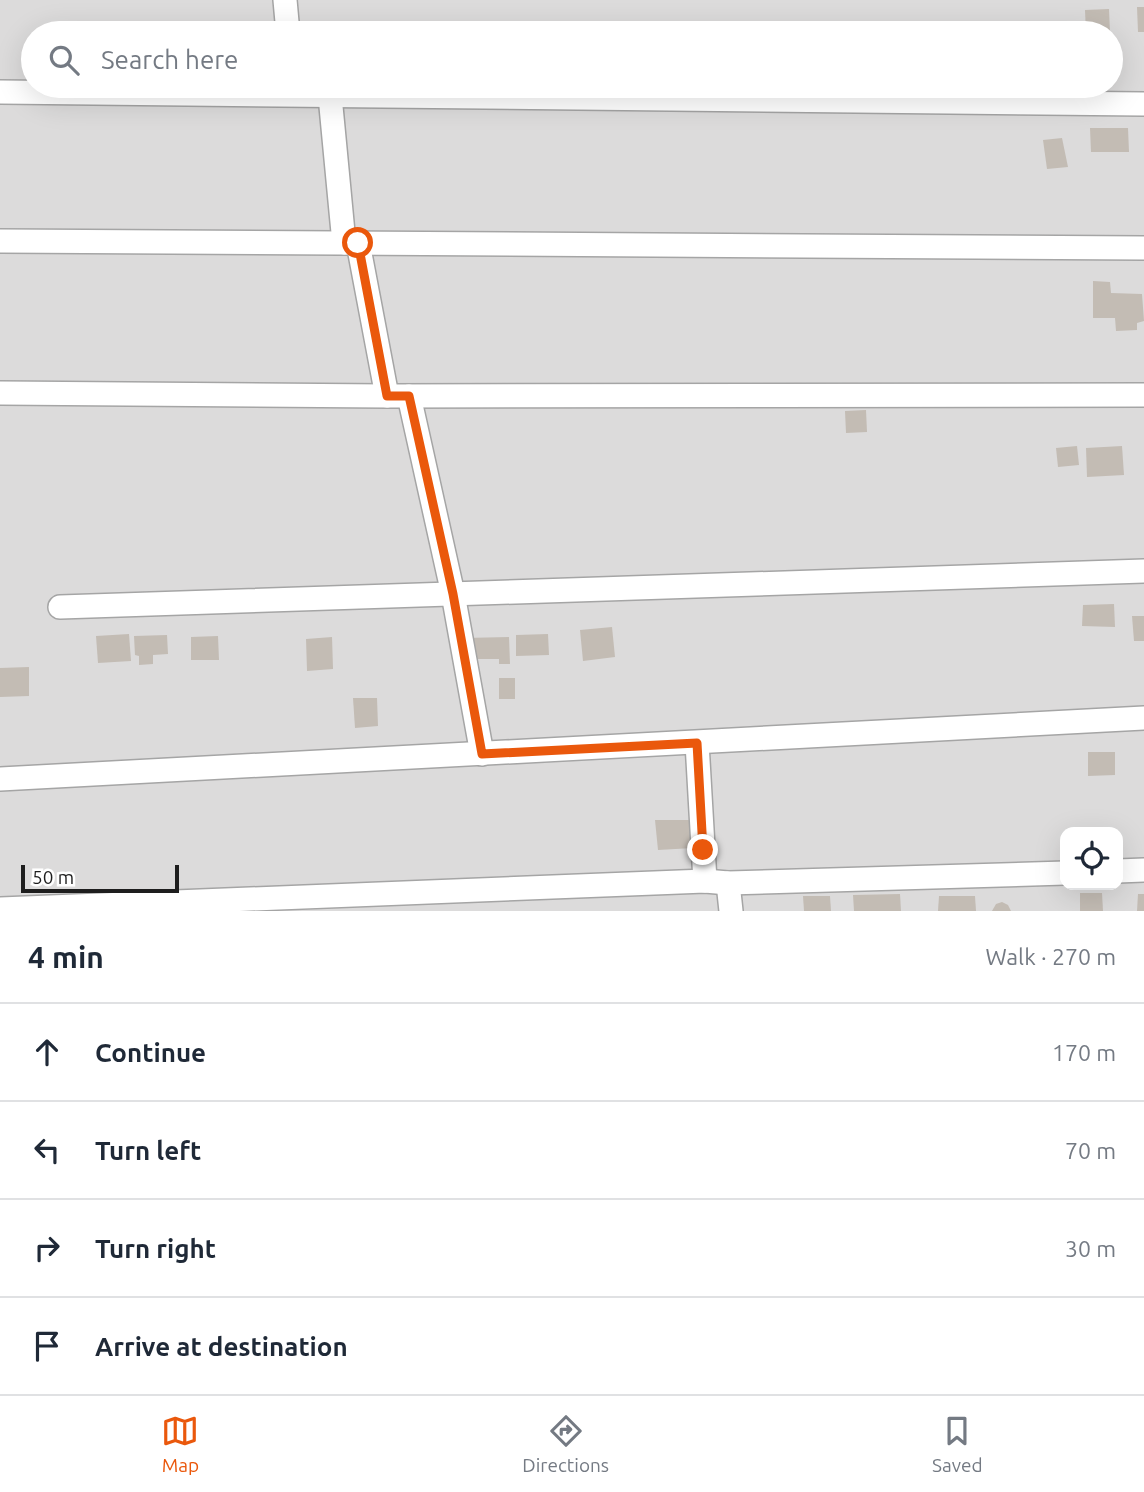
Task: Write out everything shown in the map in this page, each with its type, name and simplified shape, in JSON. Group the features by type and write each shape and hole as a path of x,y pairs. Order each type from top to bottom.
{"street":[{"path":"285,0 287,21"},
{"path":"0,92 21,92"},
{"path":"330,98 351,243 398,396 453,594 482,754"},
{"path":"534,98 1144,104"},
{"path":"0,241 1144,248"},
{"path":"0,393 1144,396"},
{"path":"60,607 1144,571"},
{"path":"0,779 1144,718"},
{"path":"697,743 705,881"},
{"path":"1123,871 1144,870"},
{"path":"0,909 705,881 728,883 1060,873"},
{"path":"728,883 731,911"}],"shaded area":[{"path":"0,0 1144,0 1144,911 0,911"}],"building":[{"path":"1137,7 1144,7 1144,32 1138,32"},
{"path":"1109,9 1110,21 1085,21 1085,10"},
{"path":"1090,128 1128,128 1129,152 1091,152"},
{"path":"1062,138 1068,167 1047,169 1043,140"},
{"path":"1093,281 1110,282 1111,293 1142,294 1144,321 1137,323 1137,330 1116,331 1115,318 1093,318"},
{"path":"866,410 867,432 846,433 845,411"},
{"path":"1077,446 1079,465 1058,467 1056,448"},
{"path":"1122,446 1124,475 1087,477 1086,448"},
{"path":"1114,604 1115,627 1082,626 1083,605"},
{"path":"1132,616 1144,616 1144,641 1134,641"},
{"path":"612,627 615,657 583,661 580,630"},
{"path":"129,634 131,661 98,663 96,636"},
{"path":"548,634 549,655 516,656 516,635"},
{"path":"167,635 168,654 153,655 153,664 139,665 139,656 135,655 134,636"},
{"path":"218,636 219,660 191,660 191,637"},
{"path":"332,637 333,669 307,671 306,639"},
{"path":"509,637 510,664 499,664 499,659 464,659 464,638"},
{"path":"29,667 29,696 0,697 0,668"},
{"path":"499,678 515,678 515,699 499,699"},
{"path":"353,698 377,698 378,726 355,728"},
{"path":"1088,752 1115,752 1115,775 1088,776"},
{"path":"655,820 693,820 693,848 658,850"},
{"path":"1080,893 1102,893 1103,911 1080,911"},
{"path":"900,894 901,911 854,911 853,895"},
{"path":"1138,894 1144,894 1144,911 1137,911"},
{"path":"803,896 830,896 831,911 804,911"},
{"path":"939,896 975,896 976,911 938,911"},
{"path":"1002,902 1008,905 1011,911 992,911 996,904"}],"route":[{"path":"358,243 387,396 409,396 453,594 482,754 697,743 703,850"}]}
